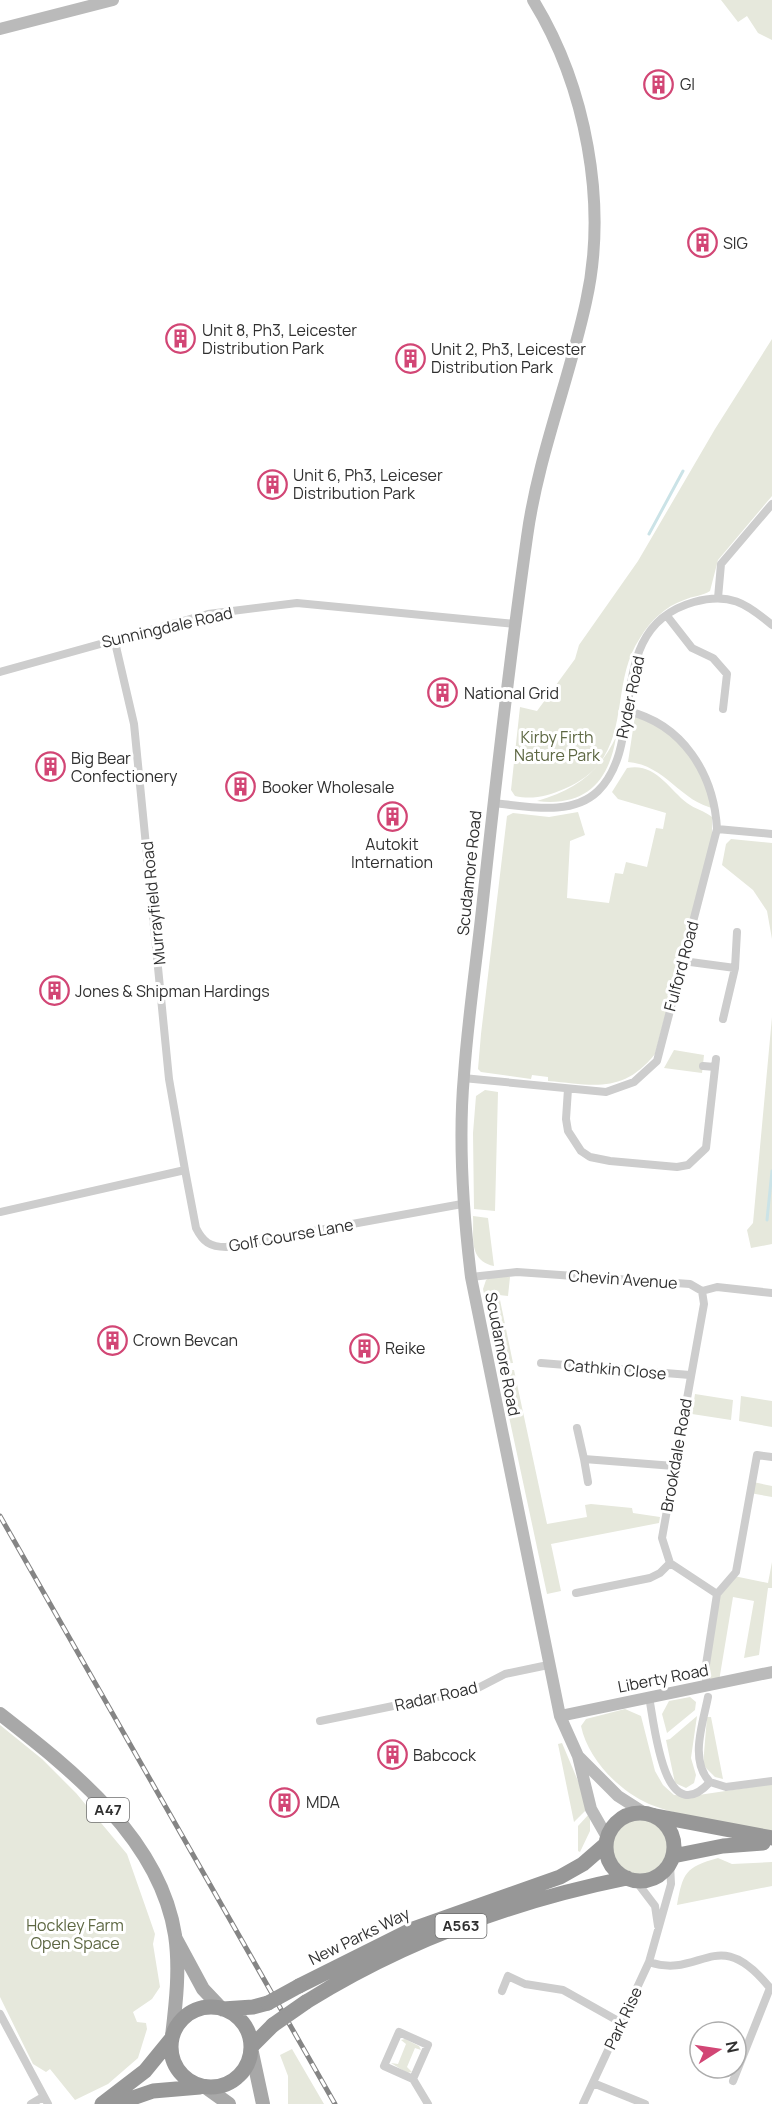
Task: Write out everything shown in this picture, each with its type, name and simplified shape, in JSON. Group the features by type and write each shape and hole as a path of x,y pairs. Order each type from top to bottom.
{"highway":[{"path":"650,1814 670,1828 674,1837 672,1860"},
{"path":"650,1814 772,1840 723,1846 672,1860 656,1877 632,1880 611,1864 607,1840 611,1828 625,1816 650,1814"},
{"name":"New Parks Way","path":"222,2008 253,2007 268,2003 413,1929 560,1877 583,1864 607,1840"},
{"name":"New Parks Way","path":"251,2047 273,2025 340,1981 426,1939 556,1894 632,1880"},
{"name":"A563","path":"102,2104 145,2071 186,2015 209,2007 222,2008"},
{"path":"222,2008 232,2013 246,2027 251,2047"},
{"path":"172,2037 172,2056 180,2072 186,2079 204,2086"},
{"name":"A563","path":"115,2104 153,2091 216,2087 236,2078 244,2070 251,2047"}],"main road":[{"name":"A47","path":"0,1714 76,1777 128,1833 162,1892 175,1937 203,1989 222,2008"},
{"name":"A47","path":"172,2037 177,1997 175,1937"},
{"path":"251,2047 257,2089 263,2104"},
{"path":"204,2086 229,2104"}],"street":[{"path":"0,29 89,3 113,0"},
{"name":"Scudamore Road","path":"533,0 567,68 586,142 595,225 587,300 543,457 528,533 493,803 463,1078 462,1204 471,1277 548,1665 560,1716 578,1756 591,1809 607,1840"},
{"path":"718,598 721,564 771,507"},
{"name":"Ryder Road","path":"493,803 561,808 590,797 607,780 614,767 640,647 649,632 667,616 690,603 718,598 747,604 772,625"},
{"name":"Sunningdale Road","path":"0,672 114,638 208,614 297,603 516,624"},
{"path":"667,616 692,648 713,658 727,674 723,709"},
{"name":"Murrayfield Road","path":"114,638 134,724 169,1079 185,1170"},
{"name":"Fulford Road","path":"463,1078 606,1092 634,1082 657,1061 717,829 711,790 695,756 665,726 646,715 627,711"},
{"path":"717,829 772,834"},
{"path":"723,1019 735,968 737,932"},
{"path":"683,961 735,968"},
{"path":"568,1089 566,1119 568,1131 581,1150 590,1157 677,1167 688,1165 706,1148 715,1063 703,1066"},
{"path":"0,1212 185,1170"},
{"name":"Golf Course Lane","path":"185,1170 196,1228 205,1243 215,1247 462,1204"},
{"name":"Chevin Avenue","path":"471,1277 517,1272 690,1284 702,1291 717,1287 772,1293"},
{"name":"Brookdale Road","path":"670,1563 662,1538 704,1304 702,1291"},
{"name":"Cathkin Close","path":"541,1363 690,1376"},
{"path":"577,1428 588,1482"},
{"path":"772,1457 757,1455 736,1572 717,1594 705,1671 708,1691 698,1756 700,1768 710,1782 726,1787 772,1780"},
{"path":"584,1459 674,1466"},
{"path":"576,1593 650,1578 660,1573 670,1563 717,1594"},
{"name":"Radar Road","path":"320,1721 476,1689 505,1674 548,1665"},
{"name":"Liberty Road","path":"560,1716 649,1697 708,1691 772,1672"},
{"path":"649,1697 663,1773 672,1787 687,1794 698,1791 710,1782"},
{"name":"Scudamore Road","path":"578,1756 618,1796 650,1814"},
{"name":"Park Rise","path":"583,2104 649,1962 671,1884 672,1860"},
{"name":"Park Rise","path":"632,1880 655,1906 658,1930"},
{"path":"649,1962 665,1966 728,1954 771,1987 734,2081"},
{"path":"502,1991 508,1976 525,1984 563,1990 620,2022"},
{"path":"0,2014 46,2101 31,2104"},
{"path":"413,2079 428,2045 399,2032 384,2066 413,2079 428,2104"},
{"path":"594,2083 645,2104"}],"green space":[{"path":"721,0 772,0 772,40 758,33 747,16 738,22"},
{"name":"Kirby Firth Nature Park","path":"772,339 772,496 718,560 710,591 671,606 654,620 640,638 630,658 624,678 612,741 602,759 587,776 564,789 540,797 515,796 511,790 520,707 537,711 575,659 579,645 638,561 715,429"},
{"path":"646,715 695,756 716,809 692,799 653,770 628,762 635,716"},
{"path":"616,737 607,767 601,779 592,788 569,800 537,801 563,791 594,770"},
{"path":"637,767 654,773 687,803 712,817 712,837 655,1054 631,1076 607,1084 548,1081 548,1077 532,1075 531,1079 481,1072 478,1069 481,1034 507,816 513,813 549,817 578,812 585,835 570,841 567,898 609,903 615,873 623,874 626,862 647,867 656,828 663,829 666,813 618,799 612,792 627,768"},
{"path":"731,839 772,843 772,939 767,911 753,890 722,865 726,844"},
{"path":"772,1017 772,1244 751,1248 747,1230 753,1223"},
{"path":"674,1050 704,1055 702,1073 664,1068"},
{"path":"485,1090 498,1092 495,1211 474,1209 473,1133 476,1096"},
{"path":"473,1216 488,1218 494,1266 480,1259 476,1253 473,1240"},
{"path":"491,1277 510,1277 508,1296 499,1295 513,1363 499,1364 483,1289 486,1280"},
{"path":"499,1370 514,1370 547,1524 587,1517 585,1505 591,1504 632,1508 633,1513 660,1517 659,1523 551,1544 561,1591 547,1594"},
{"path":"695,1394 733,1400 731,1420 692,1414"},
{"path":"741,1396 772,1401 772,1427 739,1421"},
{"path":"753,1482 772,1486 772,1497 750,1493"},
{"path":"772,1562 772,1588 768,1588 759,1655 744,1658 754,1601 733,1597 719,1681 707,1686 717,1594 734,1576 768,1583"},
{"path":"690,1697 696,1702 695,1710 667,1733 662,1714 669,1701"},
{"path":"625,1709 641,1716 655,1771 663,1785 674,1795 692,1796 772,1784 772,1831 693,1817 663,1809 626,1791 597,1761 581,1726 586,1719"},
{"path":"697,1716 691,1758 696,1775 694,1783 686,1788 675,1783 666,1740"},
{"path":"707,1717 711,1717 723,1779 715,1777 703,1765"},
{"name":"Hockley Farm Open Space","path":"0,1725 42,1759 76,1793 127,1854 155,1934 153,1944 160,1987 152,1999 133,2012 137,2022 146,2023 147,2029 138,2058 108,2084 75,2100 50,2069 46,2072 33,2064 0,1997"},
{"path":"562,1743 589,1807 574,1822 558,1744"},
{"path":"590,1813 590,1831 580,1852 578,1851 578,1826"},
{"path":"635,1820 645,1820 655,1824 663,1832 667,1847 663,1862 655,1870 645,1874 635,1874 625,1870 617,1862 613,1852 613,1842 617,1832 625,1824"},
{"path":"718,1858 732,1864 772,1862 772,1886 677,1905 681,1885 687,1873 692,1868"},
{"path":"405,2039 419,2046 421,2050 415,2048 407,2067 412,2072 407,2073 391,2063 398,2064 406,2044 401,2040"},
{"path":"292,2049 324,2104 288,2104 288,2076 280,2055"}],"waterway":[{"path":"649,534 683,471"},
{"path":"767,1220 772,1171"}],"railway":[{"path":"0,1516 335,2104"}],"place":[{"name":"GI","path":"659,84"},
{"name":"SIG","path":"702,243"},
{"name":"Unit 8, Ph3, Leicester Distribution Park","path":"181,339"},
{"name":"Unit 2, Ph3, Leicester Distribution Park","path":"410,358"},
{"name":"Unit 6, Ph3, Leiceser Distribution Park","path":"272,484"},
{"name":"National Grid","path":"443,693"},
{"name":"Big Bear Confectionery","path":"50,767"},
{"name":"Booker Wholesale","path":"241,787"},
{"name":"Autokit Internation","path":"392,816"},
{"name":"Jones & Shipman Hardings","path":"54,991"},
{"name":"Crown Bevcan","path":"112,1340"},
{"name":"Reike","path":"364,1348"},
{"name":"Babcock","path":"392,1755"},
{"name":"MDA","path":"285,1802"}]}
